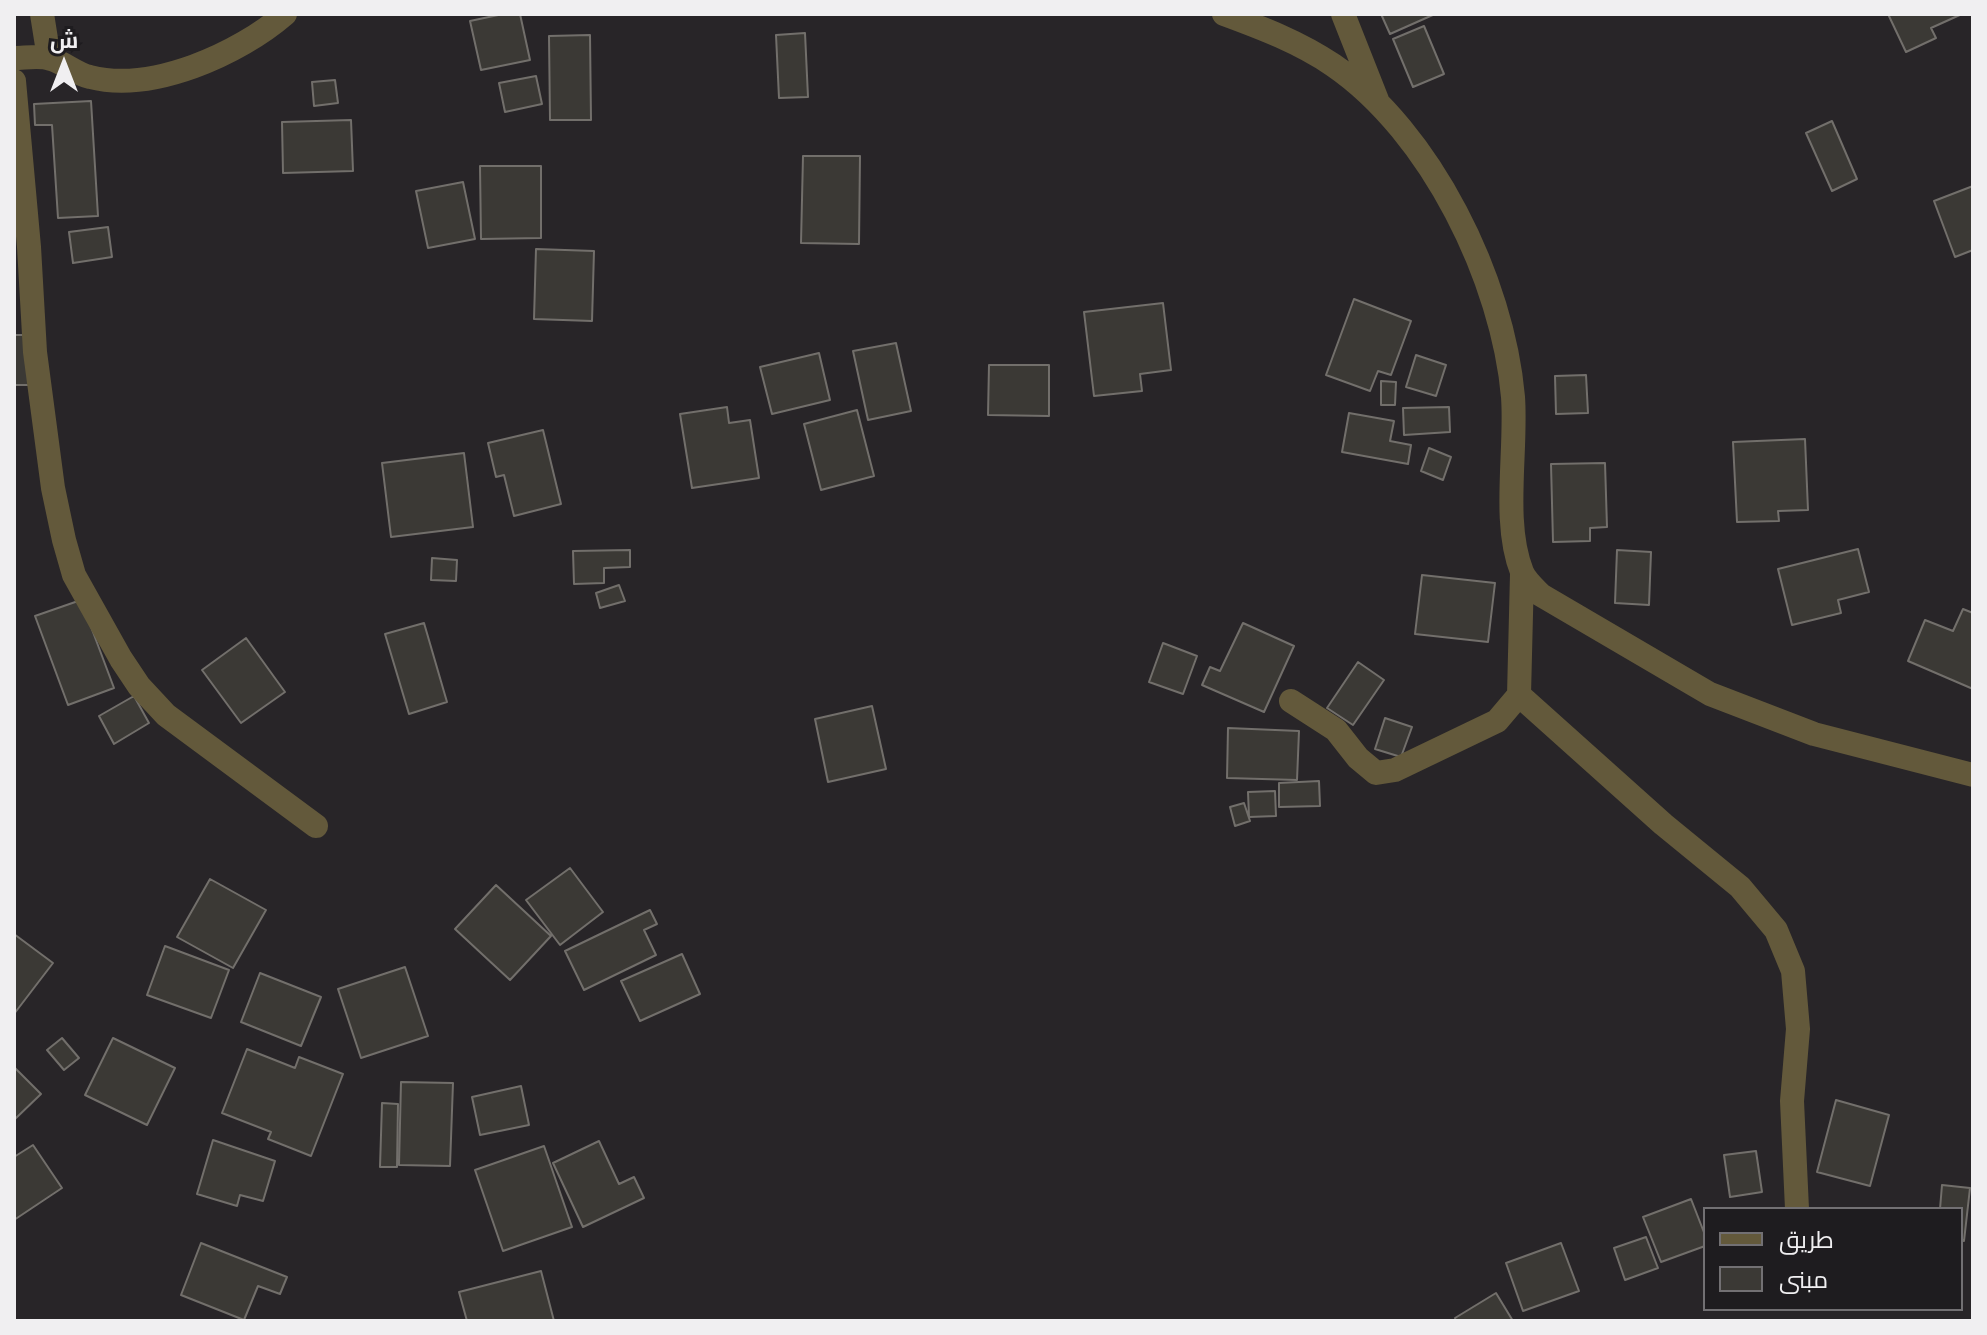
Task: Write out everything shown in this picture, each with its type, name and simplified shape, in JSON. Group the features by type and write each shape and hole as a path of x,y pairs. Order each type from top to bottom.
{"street":[{"path":"42,14 49,58"},
{"path":"14,58 49,58 90,77 117,81 155,77 241,47 285,14"},
{"path":"1224,14 1301,45 1336,66 1378,103 1415,148 1444,192 1475,251 1504,348 1513,396 1512,512 1515,547 1522,574 1519,695 1497,721 1395,770 1376,773 1358,758 1336,730 1291,701"},
{"path":"1343,14 1378,103"},
{"path":"14,81 35,352 53,488 74,575 127,668 166,715 316,826"},
{"path":"1522,574 1541,595 1710,694 1814,734 1973,775"},
{"path":"1519,695 1663,824 1740,887 1776,930 1793,971 1798,1029 1792,1101 1797,1207"}],"building":[{"path":"520,14 530,60 481,70 470,21"},
{"path":"1381,14 1435,14 1390,34"},
{"path":"1888,14 1962,14 1931,28 1936,38 1906,52"},
{"path":"1424,26 1444,74 1413,87 1393,39"},
{"path":"805,33 808,97 779,98 776,35"},
{"path":"590,35 591,120 550,120 549,36"},
{"path":"536,76 542,104 505,112 499,83"},
{"path":"335,80 338,103 314,106 312,82"},
{"path":"91,101 98,216 58,218 52,125 35,125 34,104"},
{"path":"351,120 353,171 283,173 282,122"},
{"path":"1832,121 1857,179 1832,191 1806,133"},
{"path":"803,156 860,156 859,244 801,243"},
{"path":"480,166 541,166 541,238 481,239"},
{"path":"463,182 475,239 428,248 416,191"},
{"path":"1973,186 1973,250 1955,257 1934,201"},
{"path":"108,227 112,257 73,263 69,232"},
{"path":"536,249 594,251 592,321 534,319"},
{"path":"1354,299 1411,321 1391,375 1378,371 1370,391 1326,375"},
{"path":"1163,303 1171,370 1140,374 1142,391 1094,396 1084,312"},
{"path":"14,335 30,335 31,385 14,385"},
{"path":"896,343 911,411 868,420 853,351"},
{"path":"819,353 830,400 772,414 760,367"},
{"path":"1416,355 1446,365 1436,396 1406,387"},
{"path":"989,365 1049,365 1049,416 988,415"},
{"path":"1586,375 1588,413 1556,414 1555,376"},
{"path":"1381,381 1396,382 1395,405 1381,405"},
{"path":"727,407 729,423 750,420 759,478 692,488 680,414"},
{"path":"1449,407 1450,432 1404,435 1403,408"},
{"path":"857,410 874,476 821,490 804,424"},
{"path":"1349,413 1394,421 1390,441 1411,445 1408,464 1342,452"},
{"path":"543,430 561,504 514,516 504,475 496,477 488,443"},
{"path":"1805,439 1808,510 1778,511 1779,521 1737,522 1733,442"},
{"path":"1429,448 1451,457 1443,480 1421,471"},
{"path":"464,453 473,527 391,537 382,463"},
{"path":"1605,463 1607,527 1590,528 1590,541 1553,542 1551,464"},
{"path":"1858,549 1869,592 1838,600 1841,613 1792,625 1778,569"},
{"path":"630,550 630,567 604,568 604,583 574,584 573,551"},
{"path":"1617,550 1651,552 1649,605 1615,603"},
{"path":"432,558 457,560 456,581 431,580"},
{"path":"1422,575 1495,583 1488,642 1415,634"},
{"path":"619,585 625,601 600,608 596,593"},
{"path":"81,600 114,688 68,705 35,616"},
{"path":"1963,609 1973,613 1973,689 1908,661 1925,620 1953,631"},
{"path":"424,623 447,702 409,714 385,634"},
{"path":"1243,623 1294,646 1264,712 1202,685 1210,667 1220,671"},
{"path":"246,638 285,692 241,723 202,670"},
{"path":"1163,643 1197,656 1183,694 1149,682"},
{"path":"1358,662 1384,680 1353,725 1327,708"},
{"path":"134,696 149,723 114,744 99,716"},
{"path":"872,706 886,769 828,782 815,719"},
{"path":"1385,718 1412,727 1401,757 1375,749"},
{"path":"1228,728 1299,731 1297,780 1227,778"},
{"path":"1319,781 1320,806 1279,807 1279,783"},
{"path":"1275,791 1276,816 1249,817 1248,792"},
{"path":"1244,803 1250,821 1235,826 1230,807"},
{"path":"570,868 603,912 560,945 526,900"},
{"path":"210,879 266,910 233,968 177,937"},
{"path":"496,885 551,936 510,980 455,929"},
{"path":"650,910 657,924 644,930 656,955 584,990 565,951"},
{"path":"14,934 53,963 14,1014"},
{"path":"165,946 229,970 211,1018 147,995"},
{"path":"682,954 700,994 640,1021 621,981"},
{"path":"405,967 428,1036 361,1058 338,989"},
{"path":"260,973 321,997 301,1046 241,1022"},
{"path":"62,1038 79,1058 64,1070 47,1050"},
{"path":"113,1038 175,1068 147,1125 85,1095"},
{"path":"247,1049 295,1068 299,1057 343,1074 311,1156 268,1139 271,1132 222,1113"},
{"path":"14,1067 41,1094 14,1120"},
{"path":"401,1082 453,1083 450,1166 399,1165"},
{"path":"521,1086 529,1125 480,1135 472,1097"},
{"path":"1836,1100 1889,1115 1870,1186 1817,1172"},
{"path":"382,1103 398,1104 397,1167 380,1167"},
{"path":"213,1140 275,1161 263,1201 240,1195 237,1206 197,1194"},
{"path":"599,1141 619,1184 634,1177 644,1198 583,1227 553,1163"},
{"path":"33,1145 62,1188 14,1220 14,1157"},
{"path":"544,1146 572,1227 503,1251 475,1170"},
{"path":"1756,1151 1762,1192 1730,1197 1724,1155"},
{"path":"1942,1185 1970,1188 1964,1241 1963,1207 1940,1207"},
{"path":"1691,1199 1703,1230 1703,1247 1661,1262 1643,1217"},
{"path":"1646,1237 1658,1268 1625,1280 1614,1248"},
{"path":"201,1243 287,1277 280,1294 258,1286 244,1320 181,1295"},
{"path":"1561,1243 1579,1291 1523,1311 1506,1263"},
{"path":"541,1271 554,1321 467,1321 459,1292"},
{"path":"1496,1293 1513,1321 1456,1321 1455,1318"}]}
